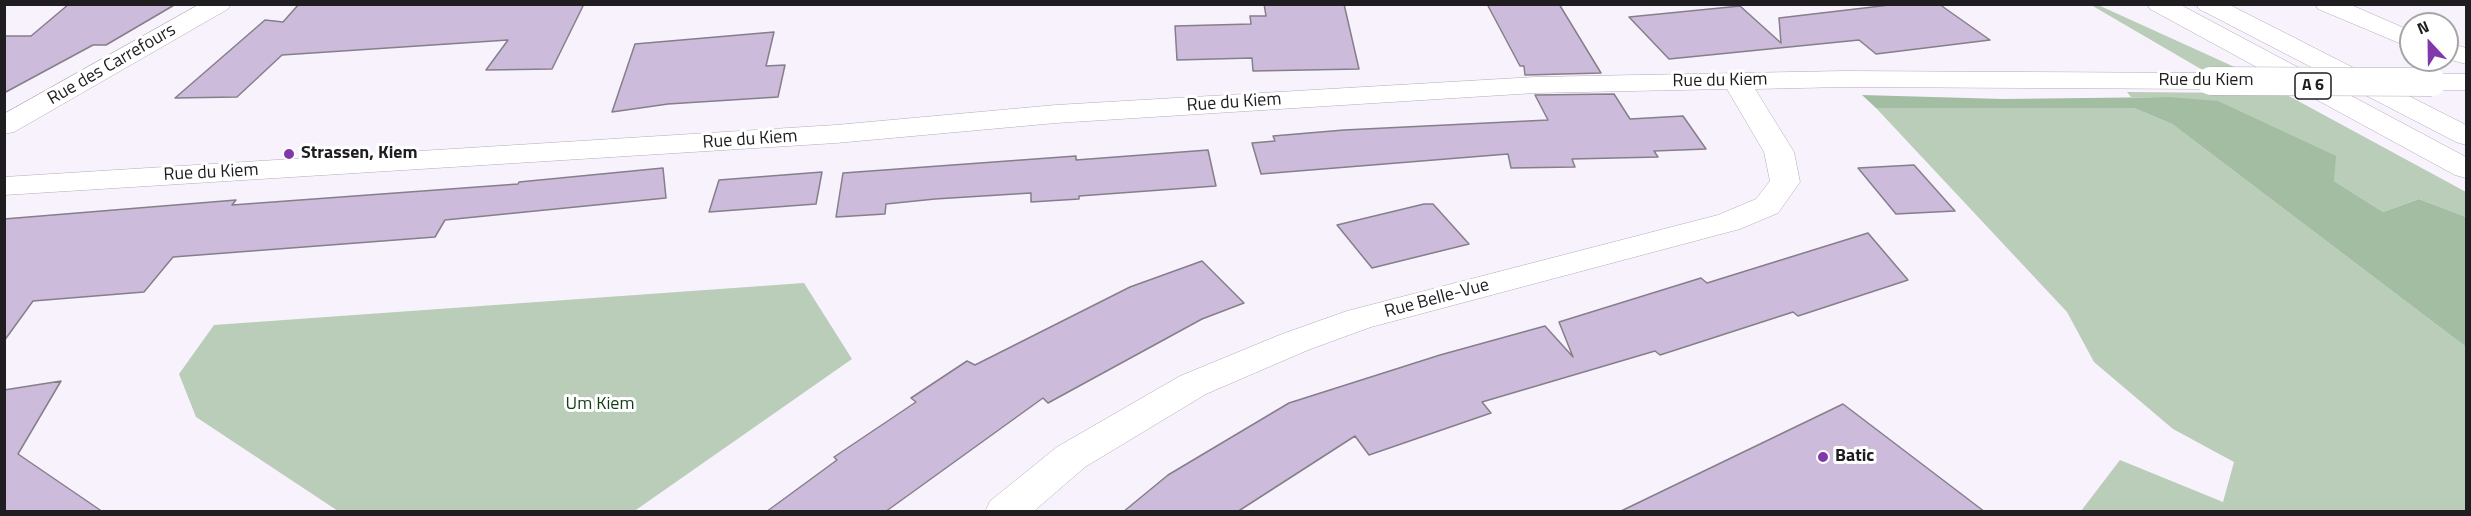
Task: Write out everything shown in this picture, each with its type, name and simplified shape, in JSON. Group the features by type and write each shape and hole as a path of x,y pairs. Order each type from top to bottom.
{"main road":[{"name":"Rue des Carrefours","path":"4,126 219,4"},
{"name":"A 6","path":"2159,4 2466,169"},
{"name":"A 6","path":"2208,4 2466,136"},
{"path":"2327,4 2399,36"},
{"name":"Rue du Kiem","path":"4,186 836,134 1056,114 1535,85 1736,81 2466,82"},
{"name":"Rue Belle-Vue","path":"1005,512 1071,457 1193,385 1295,342 1359,319 1729,222 1767,206 1785,182 1779,152 1736,81"}],"green space":[{"path":"2091,5 2098,5 2239,69 2466,192 2466,217 2419,199 2383,212 2334,181 2169,97 2131,97 2127,92 2242,93"},
{"path":"1862,95 2003,99 2169,97 2218,101 2336,156 2334,181 2383,212 2419,199 2466,217 2466,347 2172,124 2134,108 1876,108"},
{"path":"1876,108 2134,108 2172,124 2466,347 2466,511 2081,511 2120,460 2223,502 2234,462 2173,429 2094,362 2067,312"},
{"name":"Um Kiem","path":"804,283 852,359 633,512 338,511 196,417 179,374 214,325"}],"building":[{"path":"69,4 176,4 106,45 93,45 4,93 4,36 31,36"},
{"path":"299,4 584,4 552,69 486,70 508,40 282,55 237,97 175,98 265,20 283,22"},
{"path":"1264,4 1344,4 1359,69 1253,71 1252,58 1177,60 1175,26 1251,24 1250,16 1266,16"},
{"path":"1487,4 1559,4 1601,73 1525,75 1524,66 1520,66"},
{"path":"1898,4 1939,4 1990,40 1876,54 1859,40 1669,59 1629,17 1740,6 1781,43 1779,18"},
{"path":"774,32 766,66 785,65 778,97 668,104 612,112 635,44"},
{"path":"1614,94 1630,119 1683,116 1706,149 1654,151 1658,157 1572,159 1575,167 1511,168 1508,154 1261,174 1252,143 1275,141 1273,136 1344,130 1548,120 1535,95"},
{"path":"1208,150 1216,186 1079,196 1079,199 1031,202 1031,193 935,199 886,204 885,214 836,217 843,173 1076,156 1076,160"},
{"path":"1914,165 1955,211 1896,214 1858,168"},
{"path":"663,168 666,198 445,220 435,237 173,257 144,292 33,301 4,341 4,219 236,200 232,205 518,184 519,182"},
{"path":"822,172 816,204 709,212 719,180"},
{"path":"1424,204 1433,204 1469,244 1372,268 1337,225"},
{"path":"1868,233 1908,280 1798,316 1793,312 1660,355 1655,351 1482,402 1491,413 1369,455 1355,436 1237,512 1123,512 1168,475 1289,403 1440,355 1545,326 1573,357 1559,322 1701,278 1707,283"},
{"path":"1202,261 1244,303 1202,319 1048,403 1043,398 885,512 766,512 837,460 834,457 916,402 911,398 967,361 975,365 1130,287"},
{"path":"61,381 18,454 103,512 4,512 4,390"},
{"name":"Batic","path":"1843,404 1985,512 1619,512"}],"place":[{"name":"Strassen, Kiem","path":"289,154"},
{"name":"Batic","path":"1823,457"}]}
